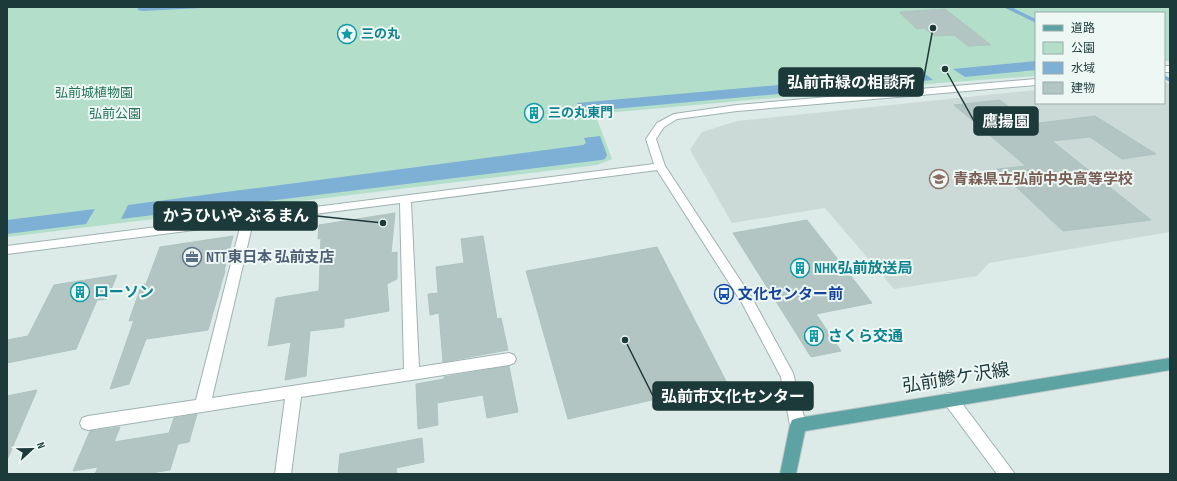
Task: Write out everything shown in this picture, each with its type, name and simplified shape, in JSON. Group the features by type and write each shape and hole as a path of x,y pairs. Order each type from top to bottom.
{"main road":[{"name":"弘前鰺ケ沢線","path":"798,425 1170,364"},
{"path":"788,474 798,425"}],"street":[{"path":"798,425 788,377 747,301 660,166 655,155 651,139 660,125 674,117 737,108 1035,82"},
{"path":"7,250 660,166"},
{"path":"405,199 412,374"},
{"path":"202,406 248,220"},
{"path":"88,423 509,359"},
{"path":"282,474 294,392"},
{"path":"950,399 1007,474"}],"shaded area":[{"name":"青森県立弘前中央高等学校","path":"1165,82 1170,85 1170,232 989,263 977,276 894,289 825,208 732,223 690,150 702,132 737,121 1035,90 1035,104 1165,104"}],"green space":[{"name":"弘前公園","path":"7,7 1170,7 1170,61 1165,61 1165,12 1035,12 1035,76 940,83 595,114 612,159 597,165 7,237"}],"water":[{"path":"138,7 221,7 143,11 138,10"},
{"path":"1035,61 1035,70 965,77 953,69"},
{"path":"923,72 933,80 580,112 577,103"},
{"path":"600,136 607,155 605,159 601,160 121,219 128,205 583,145 586,143 584,138"},
{"path":"95,209 86,224 7,234 7,220"}],"building":[{"path":"945,9 991,45 968,46 954,35 935,36 924,28 917,29 899,12"},
{"path":"1000,100 1031,124 1095,116 1156,154 1122,159 1090,137 1052,141 1151,220 1063,231 997,169 1026,166 954,105"},
{"path":"395,213 391,253 397,252 397,279 387,284 389,311 344,319 344,327 310,331 306,376 285,380 291,342 268,346 276,298 319,291 321,238 318,239 319,225"},
{"name":"NHK弘前放送局","path":"807,220 872,303 816,314 841,351 811,357 733,233"},
{"path":"233,236 225,271 208,330 146,339 129,384 110,389 134,320 129,321 142,284 146,284 160,247"},
{"path":"483,236 497,319 501,318 508,350 443,362 439,313 430,315 428,294 438,293 436,267 464,263 461,239"},
{"path":"657,247 727,383 568,419 526,271"},
{"path":"117,275 107,299 97,300 76,349 7,363 7,340 28,336 54,285"},
{"path":"509,366 518,412 487,418 483,395 437,403 438,425 418,429 416,384 444,379 444,377"},
{"path":"37,390 7,460 7,396"},
{"path":"197,414 189,442 178,444 170,470 145,474 95,474 98,467 73,471 90,431 120,427 114,442 169,433 174,418"},
{"path":"422,438 424,462 396,468 397,474 338,474 340,454"}],"waterway":[{"path":"1007,7 1035,21"},
{"path":"1165,78 1170,80"}],"place":[{"name":"弘前市緑の相談所","path":"933,28"},
{"name":"三の丸","path":"347,34"},
{"name":"鷹揚園","path":"945,69"},
{"name":"三の丸東門","path":"534,113"},
{"name":"青森県立弘前中央高等学校","path":"939,179"},
{"name":"かうひいや ぶるまん","path":"383,223"},
{"name":"NTT東日本 弘前支店","path":"192,257"},
{"name":"NHK弘前放送局","path":"800,268"},
{"name":"ローソン","path":"80,292"},
{"name":"文化センター前","path":"724,294"},
{"name":"さくら交通","path":"814,336"},
{"name":"弘前市文化センター","path":"625,340"}],"park label":[{"name":"弘前城植物園","path":"94,93"}]}
